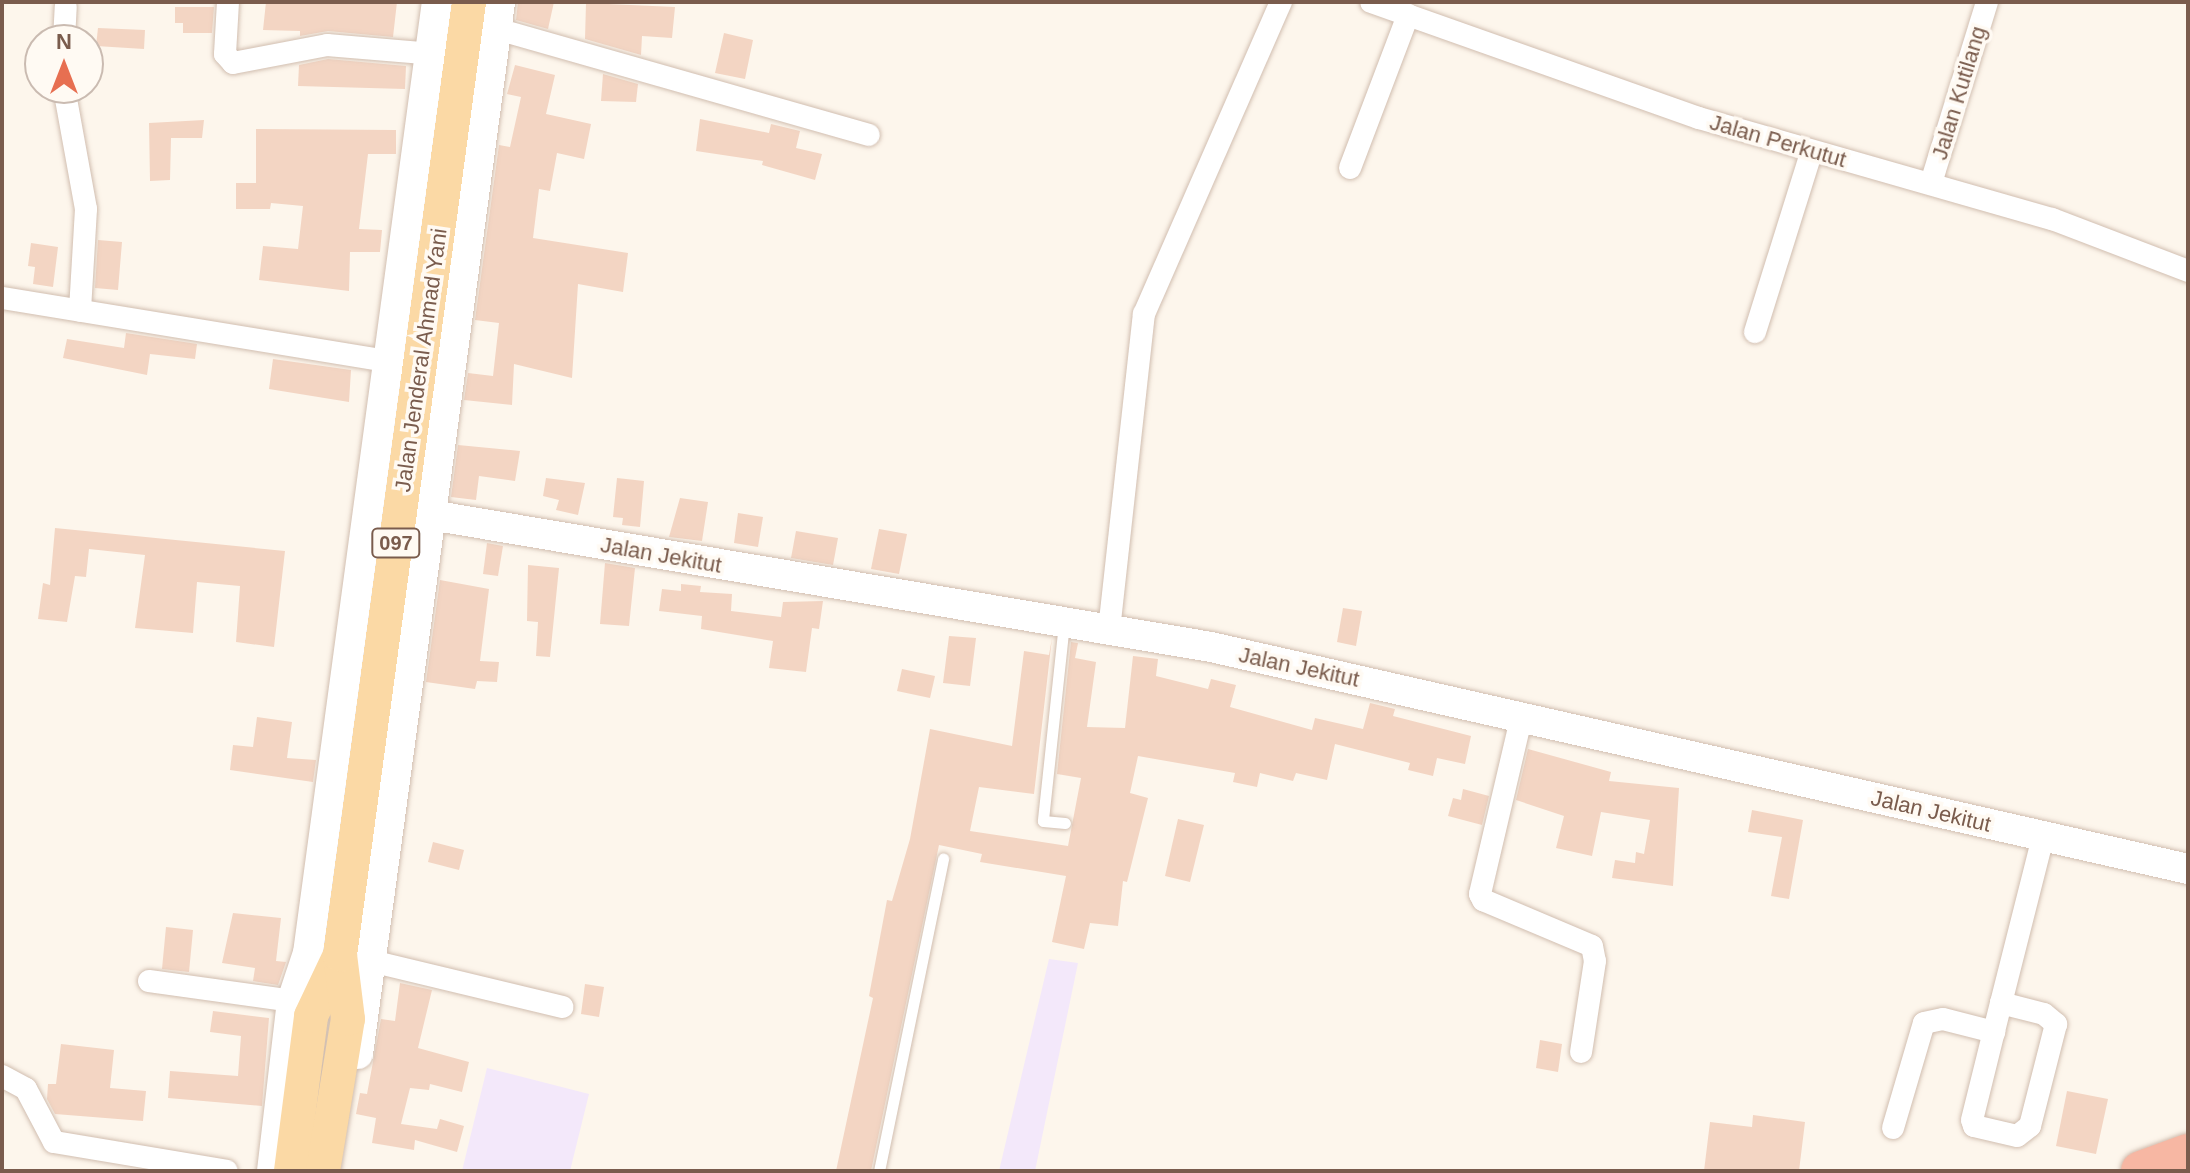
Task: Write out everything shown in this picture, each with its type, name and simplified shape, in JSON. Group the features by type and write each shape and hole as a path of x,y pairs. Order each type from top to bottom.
{"highway":[{"path":"2141,1171 2188,1154"}],"main road":[{"name":"Jalan Jenderal Ahmad Yani","path":"323,1171 348,1019 417,512 421,367 446,55 483,14"},
{"name":"Jalan Jenderal Ahmad Yani","path":"291,1171 303,1002 356,958"}],"street":[{"path":"228,2 225,54 233,63 327,45 446,55"},
{"path":"272,1171 303,1002 386,362 446,55 437,2"},
{"path":"1109,630 1144,314 1281,2"},
{"name":"Jalan Perkutut","path":"1371,2 1811,153 1931,183 2052,219 2188,271"},
{"name":"Jalan Kutilang","path":"1931,183 1987,2"},
{"path":"65,24 66,7"},
{"path":"417,512 483,14 869,135"},
{"path":"1350,168 1408,15"},
{"path":"67,104 86,209 80,311"},
{"path":"1755,332 1811,153"},
{"path":"2,298 421,367"},
{"name":"Jalan Jekitut","path":"417,512 1211,647 2188,869"},
{"path":"1521,719 1480,894 1483,900 1592,946 1595,961 1581,1052"},
{"path":"2001,1003 2044,1014 2056,1024 2026,1134 1972,1124 2001,1003 2043,837"},
{"path":"339,1171 356,958 563,1007"},
{"path":"149,981 303,1002"},
{"path":"1893,1128 1924,1023 1943,1019 1994,1032"},
{"path":"2,1076 26,1089 54,1142 227,1171"}],"lane":[{"path":"1064,623 1043,821 1065,823"},
{"path":"879,1171 943,858"}],"shaded area":[{"path":"1049,959 1078,963 1035,1171 999,1171"},
{"path":"487,1068 589,1094 570,1171 462,1171"}],"building":[{"path":"266,2 397,2 393,37 328,31 300,36 300,31 263,30"},
{"path":"518,2 554,2 548,29 516,20"},
{"path":"586,3 675,7 672,38 642,36 641,55 585,39"},
{"path":"175,7 214,7 212,33 183,33 183,23 175,23"},
{"path":"104,28 145,30 144,49 104,46"},
{"path":"724,33 753,40 745,79 715,73"},
{"path":"328,59 406,66 405,89 298,86 299,65"},
{"path":"515,65 555,75 546,114 591,124 584,159 557,153 550,191 539,189 533,238 628,253 623,292 578,284 572,378 514,364 512,405 464,400 468,373 493,376 499,323 475,320 499,145 510,147 521,97 507,94"},
{"path":"603,74 638,84 636,102 601,101"},
{"path":"700,119 769,133 771,124 800,131 796,148 822,154 815,180 762,165 763,161 696,151"},
{"path":"204,120 202,138 171,138 170,180 150,181 149,123"},
{"path":"256,129 396,130 396,154 368,154 359,229 382,230 380,252 350,252 349,291 259,280 263,246 298,249 303,206 271,203 270,209 236,209 236,183 256,183"},
{"path":"98,240 122,242 118,290 95,288"},
{"path":"31,243 58,247 53,287 33,284 35,267 28,266"},
{"path":"126,333 197,344 195,359 150,354 147,375 63,358 67,339 124,348"},
{"path":"273,359 351,370 349,402 269,389"},
{"path":"458,445 520,451 515,481 479,476 476,500 451,497"},
{"path":"546,478 585,483 578,515 556,510 559,500 543,496"},
{"path":"617,478 644,481 640,527 622,525 623,518 613,517"},
{"path":"680,498 708,502 702,541 669,537"},
{"path":"738,513 763,517 758,547 734,543"},
{"path":"55,528 285,551 274,647 236,642 240,586 197,582 193,633 135,628 145,555 89,549 86,577 75,576 67,622 38,619 43,583 50,585"},
{"path":"879,529 907,534 899,574 871,569"},
{"path":"796,531 838,538 833,565 791,558"},
{"path":"487,543 503,546 498,576 483,574"},
{"path":"605,563 635,568 629,626 600,624"},
{"path":"528,565 559,568 550,657 536,656 538,622 527,621"},
{"path":"440,580 489,589 480,661 499,662 497,682 477,681 475,689 426,682"},
{"path":"681,584 701,586 700,592 732,594 731,611 781,617 783,602 823,601 819,629 812,628 806,672 769,668 773,641 701,629 702,616 659,611 662,589 681,591"},
{"path":"1343,608 1362,611 1356,646 1337,642"},
{"path":"949,636 976,638 970,686 943,683"},
{"path":"1052,638 1034,794 979,787 970,831 1068,846 1081,778 1057,774 1071,642 1078,643 1075,658 1096,662 1087,727 1125,728 1133,656 1158,659 1156,676 1208,689 1211,679 1236,685 1230,707 1312,730 1315,718 1363,729 1370,703 1395,709 1393,716 1471,736 1465,764 1437,758 1433,776 1408,770 1410,763 1335,744 1327,780 1296,773 1293,781 1260,773 1257,787 1233,782 1235,773 1138,756 1130,793 1148,798 1127,882 1123,881 1118,926 1090,923 1084,949 1052,942 1066,876 980,862 982,854 939,845 871,1171 836,1171 873,998 869,996 887,900 892,901 910,839 930,729 1012,746 1024,651 1049,655"},
{"path":"902,669 935,676 930,698 897,691"},
{"path":"257,717 292,722 287,758 316,760 313,782 230,770 233,745 253,747"},
{"path":"1528,749 1611,772 1609,781 1679,788 1673,886 1612,878 1615,860 1635,863 1636,852 1644,854 1650,820 1601,812 1592,856 1556,848 1564,816 1516,800"},
{"path":"1463,789 1489,796 1482,825 1448,816 1453,798 1461,800"},
{"path":"1752,810 1803,820 1789,899 1771,896 1782,837 1748,832"},
{"path":"1178,819 1204,825 1190,882 1165,876"},
{"path":"433,842 464,850 459,870 428,862"},
{"path":"233,913 281,918 276,961 286,962 278,985 253,981 255,968 222,963"},
{"path":"166,927 193,930 189,972 162,969"},
{"path":"400,983 432,990 418,1048 469,1062 462,1092 430,1084 429,1090 410,1088 401,1124 437,1129 440,1119 464,1126 457,1152 415,1140 414,1150 372,1143 376,1118 356,1114 360,1093 367,1094 381,1019 395,1021"},
{"path":"585,984 604,987 599,1017 581,1014"},
{"path":"213,1011 269,1018 262,1106 168,1098 170,1071 238,1076 241,1036 210,1032"},
{"path":"1540,1040 1562,1044 1558,1072 1536,1068"},
{"path":"61,1044 114,1050 110,1088 146,1091 143,1121 55,1114 47,1099 48,1084 56,1084"},
{"path":"2067,1091 2108,1099 2096,1154 2056,1146"},
{"path":"1753,1115 1805,1122 1799,1171 1704,1171 1710,1122 1752,1127"}]}
